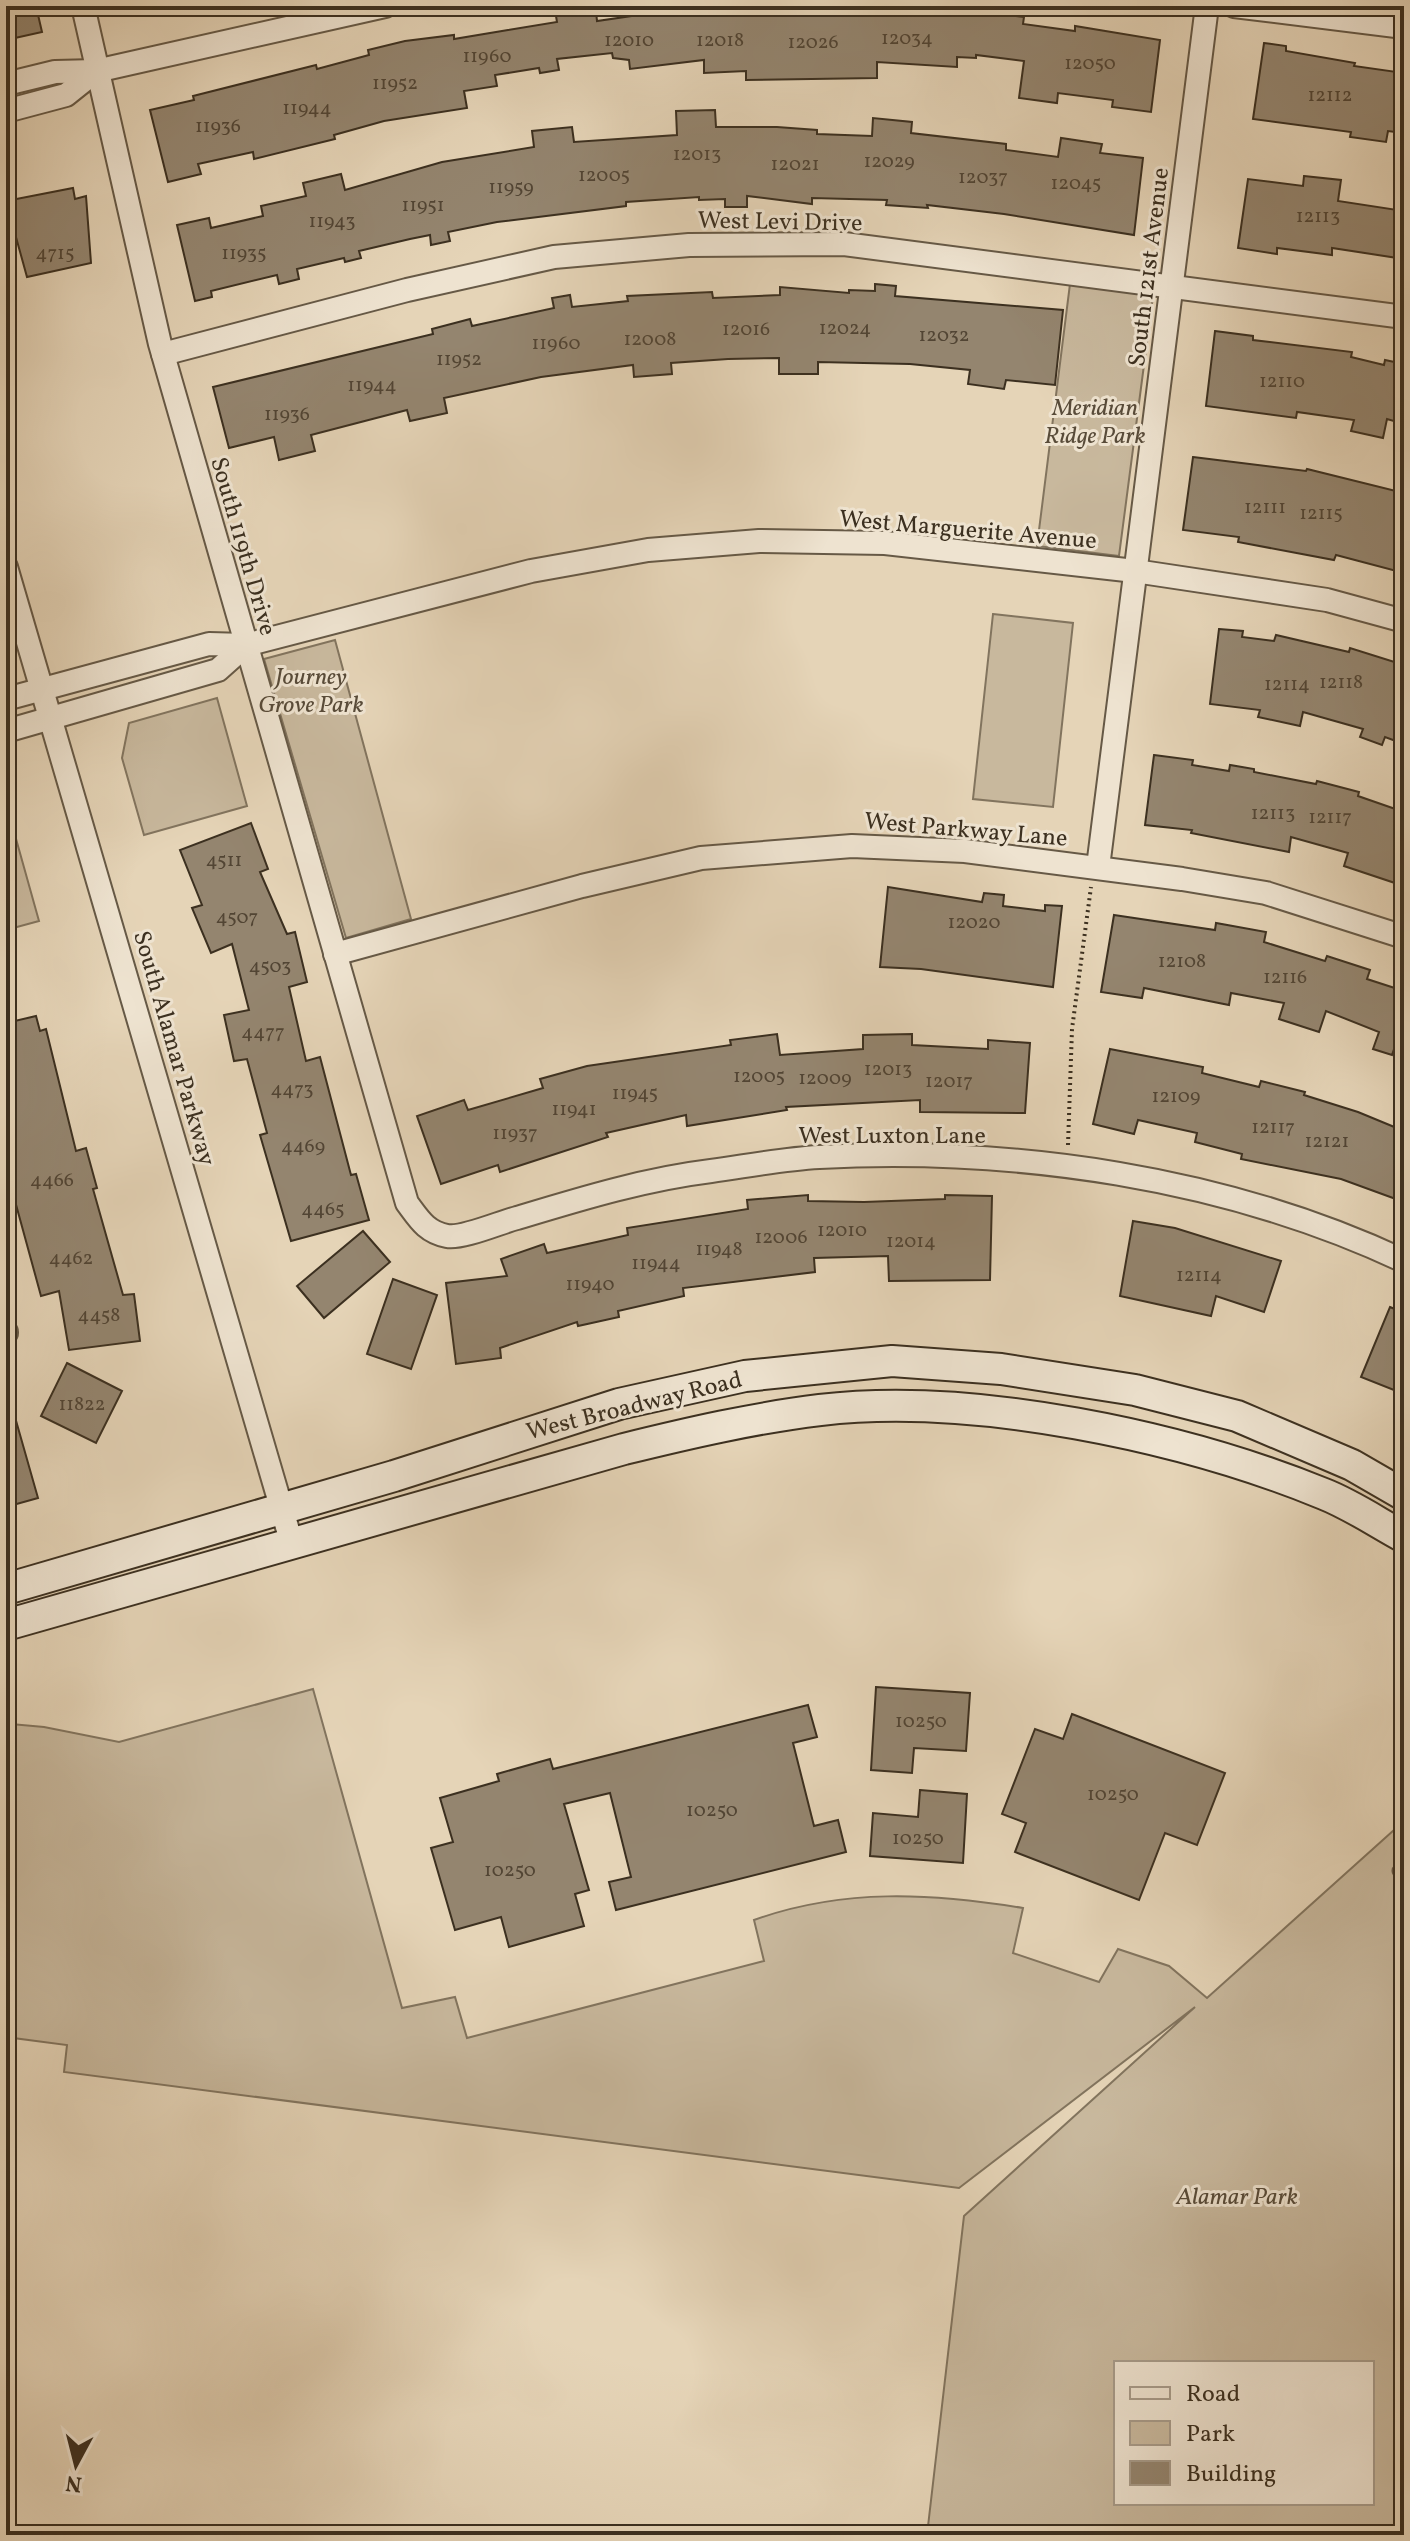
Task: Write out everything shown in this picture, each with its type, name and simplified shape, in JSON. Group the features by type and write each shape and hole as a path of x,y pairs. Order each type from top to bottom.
{"main road":[{"name":"West Broadway Road","path":"6,1589 282,1509 619,1404 745,1376 892,1361 1001,1369 1135,1390 1237,1416 1352,1465 1404,1495"},
{"name":"West Broadway Road","path":"6,1625 713,1427 823,1410 926,1408 1060,1420 1182,1447 1325,1495 1404,1537"}],"street":[{"name":"South 119th Drive","path":"83,6 163,354 407,1203 425,1228"},
{"path":"6,84 55,72 96,71 385,6"},
{"name":"South 121st Avenue","path":"1098,867 1207,6"},
{"path":"1234,6 1404,27"},
{"path":"6,111 66,95 96,71"},
{"name":"West Levi Drive","path":"163,354 407,290 554,257 689,245 844,244 1172,284 1404,317"},
{"name":"West Marguerite Avenue","path":"6,699 209,644 246,645 531,571 664,549 759,541 885,543 1135,571 1327,600 1404,621"},
{"name":"South Alamar Parkway","path":"6,567 292,1544"},
{"name":"West Marguerite Avenue","path":"6,731 218,670 246,645"},
{"name":"West Parkway Lane","path":"335,954 701,858 852,846 965,851 1098,867 1266,893 1404,937"},
{"name":"West Luxton Lane","path":"425,1228 450,1237 602,1193 684,1175 817,1157 957,1156 1065,1167 1219,1194 1366,1244 1404,1261"}],"path":[{"path":"1065,1167 1072,1029 1091,886 1098,867"},
{"path":"1386,2535 1404,2529"},
{"path":"1400,2535 1404,2529"}],"green space":[{"name":"Meridian Ridge Park","path":"1070,284 1153,296 1119,556 1037,546"},
{"path":"993,614 1073,623 1053,807 973,799"},
{"name":"Journey Grove Park","path":"335,640 411,919 346,938 264,659"},
{"path":"217,698 247,806 144,835 122,758 129,723"},
{"path":"6,803 39,921 6,930"},
{"name":"Alamar Park","path":"313,1689 402,2008 455,1997 467,2038 764,1961 754,1920 821,1903 887,1896 955,1899 1023,1908 1013,1953 1099,1982 1118,1949 1169,1966 1207,1998 1404,1821 1404,2535 927,2535 964,2216 1195,2007 959,2188 64,2072 67,2045 6,2037 6,1729 11,1724 44,1727 119,1742"}],"building":[{"path":"6,6 36,6 42,32 6,40"},
{"path":"700,6 891,6 913,8 912,13 953,16 954,6 980,6 980,12 1024,17 1023,24 1075,31 1075,26 1160,40 1151,112 1112,107 1113,100 1058,93 1057,103 1019,98 1024,61 976,55 976,58 957,57 957,67 877,62 877,78 746,80 746,71 704,73 704,60 630,69 629,60 613,58 612,53 557,59 559,70 540,73 539,68 495,75 497,86 464,91 467,108 384,121 334,135 335,139 254,159 253,152 198,164 201,174 168,182 150,110 316,65 317,69 369,55 368,50 405,41 454,35 454,39 557,22 556,16 596,11 597,21"},
{"path":"1264,43 1286,46 1286,51 1355,63 1354,66 1404,73 1404,133 1388,131 1386,142 1350,137 1351,132 1253,119"},
{"path":"715,110 716,127 777,127 817,130 817,134 872,136 873,118 912,122 911,133 1006,144 1006,150 1058,157 1061,138 1102,144 1100,153 1143,158 1134,235 1004,214 927,205 928,208 886,205 887,200 812,198 812,204 747,196 747,207 725,207 725,199 699,200 699,197 626,202 626,206 497,222 448,232 450,241 431,245 430,235 410,239 359,251 361,258 345,262 344,258 297,269 299,279 279,284 277,275 211,291 212,297 195,301 177,225 209,218 211,228 263,216 261,206 306,196 303,183 341,174 345,190 442,162 534,147 532,131 572,127 574,142 677,135 676,111"},
{"path":"1304,176 1341,180 1338,201 1404,211 1404,259 1332,248 1332,255 1277,248 1277,254 1238,248 1248,179 1303,186"},
{"path":"73,188 75,199 86,196 91,263 27,277 6,201"},
{"path":"875,284 896,286 895,296 1063,310 1055,385 1006,380 1004,389 968,384 970,370 910,364 818,362 818,374 779,374 779,358 728,359 671,363 672,374 634,377 633,365 541,377 444,398 447,413 410,421 407,410 311,435 315,451 279,460 274,437 229,448 213,387 433,334 432,329 470,319 472,326 554,308 552,298 570,295 572,307 628,301 627,296 712,292 713,298 780,295 780,287 849,293 849,290 875,291"},
{"path":"1215,331 1253,336 1253,340 1352,352 1351,357 1384,365 1385,360 1404,364 1404,424 1387,419 1383,438 1351,431 1354,420 1297,412 1296,418 1206,406"},
{"path":"1193,457 1307,469 1404,493 1404,573 1336,555 1334,560 1238,542 1239,537 1183,530"},
{"path":"1219,629 1243,631 1242,637 1274,641 1276,635 1349,652 1350,648 1404,665 1404,744 1385,737 1382,745 1360,737 1363,729 1303,712 1300,726 1258,717 1260,710 1210,704"},
{"path":"1154,755 1193,760 1192,765 1229,771 1230,765 1316,784 1317,781 1359,792 1358,796 1404,812 1404,886 1344,866 1348,853 1291,837 1289,852 1191,833 1192,830 1145,825"},
{"path":"251,823 268,869 260,872 287,934 295,932 307,982 289,987 306,1061 320,1057 351,1175 356,1174 369,1220 291,1241 260,1135 267,1133 247,1059 234,1061 224,1015 249,1010 232,944 211,953 192,908 202,905 180,850"},
{"path":"888,887 982,902 984,893 1004,895 1003,906 1045,911 1045,905 1062,906 1053,987 921,969 880,967"},
{"path":"1114,915 1215,930 1216,923 1266,932 1264,942 1325,961 1327,956 1370,970 1367,979 1404,991 1404,1020 1392,1055 1373,1049 1379,1032 1326,1011 1319,1032 1279,1019 1284,1003 1231,993 1229,1005 1144,988 1142,998 1101,992"},
{"path":"36,1016 40,1031 46,1029 76,1151 86,1148 97,1188 93,1189 123,1295 134,1294 140,1341 69,1350 59,1291 41,1296 6,1168 6,1023"},
{"path":"777,1034 780,1055 863,1049 863,1035 912,1034 912,1045 988,1049 988,1040 1030,1043 1025,1113 920,1112 920,1100 786,1107 787,1110 687,1126 686,1115 606,1133 608,1137 500,1172 498,1165 441,1184 417,1116 464,1100 468,1110 543,1088 540,1079 587,1066 731,1045 730,1040"},
{"path":"1110,1049 1203,1067 1202,1073 1259,1087 1261,1081 1305,1092 1304,1095 1404,1131 1404,1202 1341,1179 1241,1159 1242,1154 1195,1142 1197,1133 1138,1120 1134,1134 1093,1124"},
{"path":"808,1195 808,1201 864,1202 945,1199 945,1195 992,1196 990,1280 889,1281 888,1256 814,1258 815,1272 683,1288 684,1296 618,1311 619,1317 578,1326 577,1322 500,1348 501,1358 456,1364 446,1283 507,1276 501,1259 544,1244 547,1253 628,1235 627,1228 748,1209 747,1200"},
{"path":"1133,1221 1175,1228 1281,1261 1264,1312 1216,1296 1211,1316 1120,1296"},
{"path":"363,1231 390,1262 324,1318 297,1286"},
{"path":"393,1279 437,1295 411,1369 367,1354"},
{"path":"1390,1307 1404,1313 1404,1394 1361,1377"},
{"path":"67,1363 122,1391 96,1443 41,1416"},
{"path":"11,1403 38,1498 6,1507 6,1404"},
{"path":"876,1687 970,1693 966,1751 914,1748 912,1773 871,1770"},
{"path":"808,1705 817,1737 793,1743 814,1826 838,1820 846,1852 616,1910 609,1882 631,1877 610,1793 564,1804 589,1890 575,1894 584,1926 509,1947 501,1917 455,1930 431,1848 453,1842 440,1798 499,1781 497,1774 550,1759 553,1769"},
{"path":"1072,1714 1225,1773 1197,1845 1165,1833 1139,1900 1015,1852 1026,1823 1002,1814 1035,1729 1063,1739"},
{"path":"920,1790 967,1794 963,1863 870,1856 873,1813 918,1817"}]}
